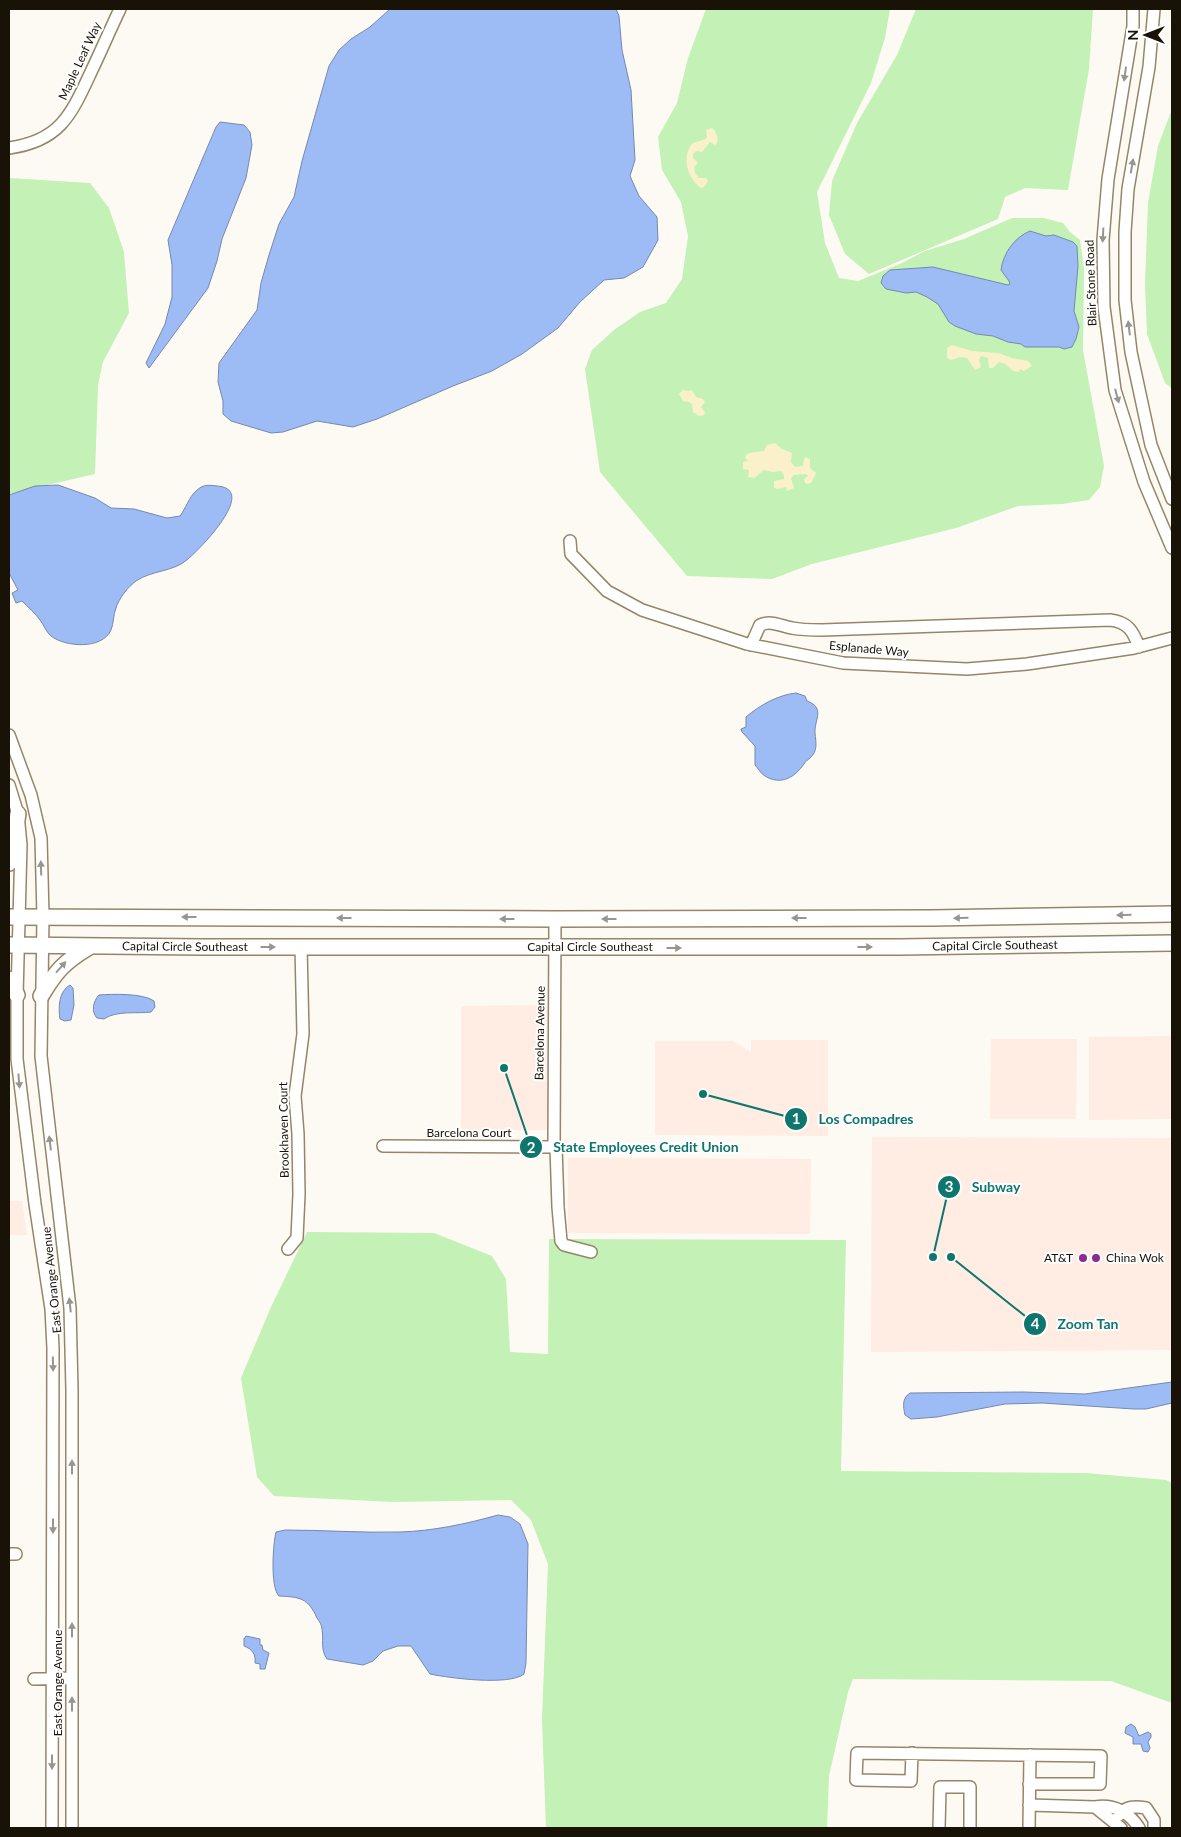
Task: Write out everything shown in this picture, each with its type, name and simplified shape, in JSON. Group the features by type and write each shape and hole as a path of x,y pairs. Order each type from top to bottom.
{"main road":[{"path":"9,863 18,814"},
{"path":"14,917 555,919 932,918 1172,914"},
{"name":"Capital Circle Southeast","path":"13,945 89,947 555,948 900,947 1172,943"},
{"path":"42,996 52,978 64,964 89,947"},
{"path":"9,979 17,995"}],"street":[{"name":"Maple Leaf Way","path":"9,148 26,146 42,139 65,121 76,106 120,9"},
{"name":"Blair Stone Road","path":"1133,9 1133,26 1108,179 1103,240 1104,307 1115,390 1144,482 1172,548"},
{"path":"1154,9 1150,66 1128,189 1125,232 1125,300 1131,352 1151,445 1172,499"},
{"name":"Esplanade Way","path":"570,542 571,554 607,591 642,610 751,645 843,663 967,669 1027,664 1139,647 1172,638"},
{"path":"751,645 760,626 774,622 793,629 822,630 1110,620 1119,621 1130,627 1135,634 1139,647"},
{"name":"East Orange Avenue","path":"9,735 31,795 41,838 43,916 41,1056 70,1308 72,1345 72,1828"},
{"name":"East Orange Avenue","path":"9,785 18,814 21,846 13,945 17,995 17,1059 51,1309 54,1388 52,1828"},
{"name":"Barcelona Avenue","path":"555,919 555,1147 561,1241 564,1245 591,1252"},
{"name":"Brookhaven Court","path":"288,1249 297,1238 299,1194 295,1096 303,1034 301,947"},
{"name":"Barcelona Court","path":"383,1146 555,1147"},
{"path":"34,1679 72,1678"},
{"path":"912,1753 912,1781 856,1780 857,1753 912,1753 1101,1756 1100,1784 1030,1784"},
{"path":"1029,1828 1030,1755"},
{"path":"939,1828 940,1786 970,1787 970,1828"},
{"path":"1029,1806 1095,1807 1108,1805 1129,1815 1139,1828"},
{"path":"1095,1807 1117,1825 1122,1811 1129,1807 1146,1808 1154,1820 1154,1828"}],"shaded area":[{"path":"547,1005 547,1130 461,1130 461,1006"},
{"path":"1172,1036 1172,1119 1089,1120 1089,1037"},
{"path":"991,1039 1077,1039 1076,1119 990,1119"},
{"path":"751,1040 828,1040 828,1136 655,1135 655,1041 733,1041 751,1052"},
{"path":"872,1137 1172,1138 1172,1350 871,1352"},
{"path":"568,1158 811,1159 810,1234 568,1233"},
{"path":"9,1201 22,1201 27,1235 9,1235"}],"green space":[{"path":"706,9 890,9 885,38 871,83 817,192 825,243 839,278 858,281 902,263 925,251 964,239 1012,218 1044,218 1063,223 1080,240 1084,268 1083,350 1104,466 1100,487 1089,500 1062,504 1018,506 956,528 812,564 772,579 687,576 600,472 585,369 592,350 614,330 640,312 666,303 682,279 688,236 681,202 662,170 658,137 677,103 688,58"},
{"path":"916,9 1093,9 1089,69 1068,190 1025,188 1005,197 998,219 869,274 845,254 829,215 832,181 857,123 897,55"},
{"path":"1172,109 1172,388 1165,383 1147,334 1145,284 1148,203 1158,146"},
{"path":"9,178 90,183 109,208 124,252 129,313 103,362 98,385 95,474 9,494"},
{"path":"307,1232 434,1233 492,1256 506,1279 510,1352 548,1354 549,1239 846,1240 841,1471 1086,1473 1166,1480 1172,1483 1172,1703 1111,1681 853,1679 848,1692 829,1776 827,1828 546,1828 542,1719 548,1564 531,1520 511,1500 393,1502 274,1496 257,1477 241,1378 271,1307"}],"sand":[{"path":"712,128 717,135 717,143 715,145 710,142 702,152 696,151 693,154 693,158 698,163 694,167 695,173 699,178 706,178 708,181 701,188 689,173 687,154 693,143 706,139 706,130"},
{"path":"952,345 972,351 998,353 1028,361 1032,366 1024,371 1020,369 1019,372 999,362 993,368 989,368 988,358 981,356 979,360 981,367 975,370 967,358 960,357 951,360 947,358 947,348"},
{"path":"683,390 692,390 696,397 703,399 705,402 701,407 705,412 704,415 699,416 693,412 692,404 683,401 679,394"},
{"path":"775,443 782,449 792,453 791,462 795,467 803,466 805,457 810,459 810,468 816,473 812,482 805,483 804,479 808,476 806,474 794,475 791,478 794,488 787,491 786,487 774,488 774,481 784,479 781,471 764,470 754,478 748,477 749,470 743,469 743,462 748,461 745,457 747,454 764,451 767,445"}],"water":[{"path":"390,9 616,9 619,16 622,50 631,90 635,160 630,176 639,196 657,217 658,240 643,267 624,278 604,280 580,302 558,328 522,354 492,371 377,419 353,427 317,421 283,432 271,433 231,421 223,414 223,401 218,382 219,363 257,310 261,283 269,255 279,224 294,197 302,161 329,66 339,50"},
{"path":"220,122 244,125 250,132 252,145 246,178 222,239 208,288 149,368 146,363 165,324 172,297 172,265 168,240 216,127"},
{"path":"1030,231 1046,236 1054,235 1073,242 1077,246 1078,266 1074,311 1079,327 1072,347 1064,349 1059,347 1025,347 1021,344 1008,342 993,336 976,334 949,322 938,304 927,297 916,292 906,293 886,289 881,283 883,276 890,270 933,267 1008,285 1010,284 1009,281 1001,270 1004,258 1015,241"},
{"path":"58,485 95,498 111,508 134,509 167,518 180,516 189,499 204,486 217,486 228,490 232,497 223,520 204,544 182,563 142,577 136,581 117,604 111,630 100,641 83,645 65,643 51,636 38,617 22,601 16,603 12,593 18,590 9,573 9,495 35,486"},
{"path":"796,693 805,696 807,701 813,704 818,711 815,728 815,750 813,755 792,776 782,780 771,779 764,775 755,765 755,746 741,729 746,727 746,717 757,708 776,698"},
{"path":"70,985 73,988 74,1005 71,1020 65,1021 60,1019 59,1005 61,995"},
{"path":"112,994 149,998 154,1001 155,1007 151,1012 121,1013 104,1019 97,1018 94,1013 94,1006 95,1000 99,995"},
{"path":"1172,1382 1172,1403 1146,1409 1042,1403 1005,1404 937,1417 911,1419 905,1415 904,1408 904,1400 910,1393 1024,1392 1085,1394"},
{"path":"498,1515 510,1517 520,1524 528,1544 526,1663 524,1674 516,1678 478,1680 430,1674 411,1646 398,1646 383,1651 373,1661 363,1665 327,1659 323,1648 322,1626 314,1611 303,1600 279,1596 276,1591 273,1565 276,1532 285,1530 400,1532 449,1526"},
{"path":"246,1636 260,1639 260,1645 262,1645 263,1650 269,1653 265,1669 260,1669 260,1664 255,1663 253,1652 244,1646 244,1638"},
{"path":"1131,1724 1135,1727 1139,1736 1148,1732 1151,1734 1148,1742 1150,1748 1148,1752 1143,1751 1141,1744 1133,1744 1133,1737 1125,1733 1126,1727"}],"place":[{"name":"State Employees Credit Union","path":"504,1068"},
{"name":"Los Compadres","path":"703,1094"},
{"name":"Subway","path":"933,1257"},
{"name":"Zoom Tan","path":"951,1257"},
{"name":"AT&T","path":"1083,1258"},
{"name":"China Wok","path":"1096,1258"}]}
